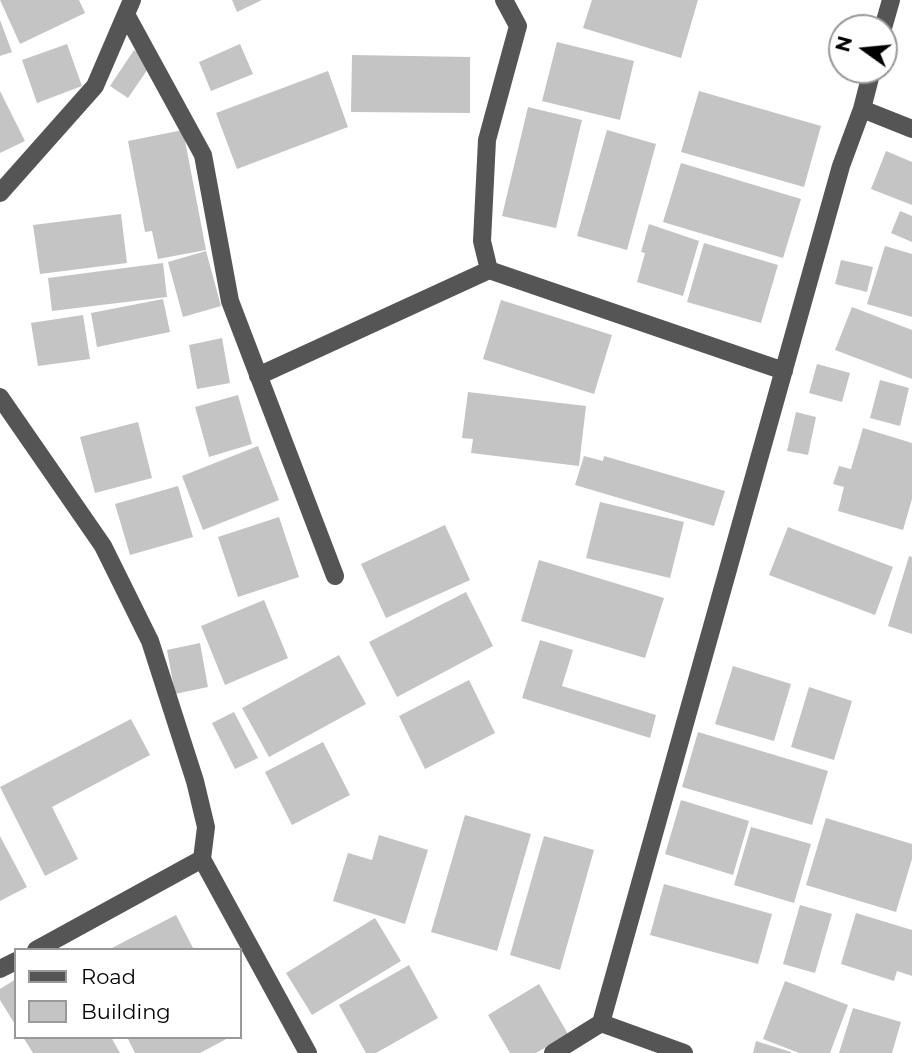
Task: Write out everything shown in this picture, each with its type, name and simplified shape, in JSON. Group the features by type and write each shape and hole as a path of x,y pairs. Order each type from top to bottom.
{"street":[{"path":"489,270 482,241 487,140 518,26 504,0"},
{"path":"0,193 95,86 129,8"},
{"path":"129,8 203,155 230,301 335,576"},
{"path":"553,1053 601,1023 842,166 868,84"},
{"path":"862,109 912,129"},
{"path":"258,376 489,270 784,371"},
{"path":"0,397 103,546 150,641 195,781 206,827 202,859 308,1053"},
{"path":"40,948 202,859"},
{"path":"601,1023 684,1053"}],"building":[{"path":"0,0 79,0 85,13 20,44"},
{"path":"232,0 262,0 237,12"},
{"path":"592,0 698,0 681,58 583,28"},
{"path":"0,20 12,52 0,56"},
{"path":"557,42 634,61 620,120 542,101"},
{"path":"67,44 82,86 37,103 22,60"},
{"path":"240,44 253,74 211,91 199,62"},
{"path":"134,50 152,63 128,98 110,86"},
{"path":"352,55 470,57 470,113 351,112"},
{"path":"328,71 348,127 237,169 216,113"},
{"path":"0,91 25,141 0,153"},
{"path":"699,91 821,126 804,187 681,152"},
{"path":"528,107 582,120 556,228 502,216"},
{"path":"183,130 206,250 158,259 152,231 145,232 128,141"},
{"path":"607,130 656,144 627,250 577,236"},
{"path":"886,151 912,162 912,205 871,189"},
{"path":"681,163 801,199 783,258 663,222"},
{"path":"900,211 912,216 912,242 891,233"},
{"path":"121,214 127,263 40,274 33,225"},
{"path":"649,224 699,241 683,296 637,282 645,253 641,252"},
{"path":"704,243 778,265 761,323 687,302"},
{"path":"885,246 912,254 912,317 867,304"},
{"path":"206,251 221,306 183,317 168,262"},
{"path":"841,260 873,267 867,292 835,284"},
{"path":"163,263 167,297 52,311 48,278"},
{"path":"163,299 170,332 97,347 91,313"},
{"path":"501,300 612,335 594,394 483,359"},
{"path":"852,307 912,330 912,379 835,350"},
{"path":"83,315 90,359 38,366 31,323"},
{"path":"222,338 230,383 197,389 189,345"},
{"path":"817,364 850,373 842,402 809,393"},
{"path":"880,380 909,388 900,426 870,418"},
{"path":"468,392 586,406 579,466 471,453 473,439 462,438"},
{"path":"238,395 252,444 209,457 195,407"},
{"path":"796,412 816,417 808,455 787,451"},
{"path":"138,422 152,478 95,493 80,437"},
{"path":"863,428 912,443 912,499 903,530 838,511 844,487 833,484 839,466 851,469"},
{"path":"258,446 279,500 203,530 182,476"},
{"path":"584,456 603,461 604,456 725,491 714,526 575,485"},
{"path":"178,486 193,537 130,555 115,504"},
{"path":"600,502 684,522 670,578 586,558"},
{"path":"279,517 299,577 238,597 218,537"},
{"path":"445,525 470,580 386,618 361,564"},
{"path":"788,527 893,567 875,615 769,575"},
{"path":"909,556 912,557 912,634 888,626"},
{"path":"539,560 664,598 645,658 521,621"},
{"path":"466,592 493,646 397,697 369,642"},
{"path":"264,600 288,658 225,685 201,626"},
{"path":"540,640 573,650 562,686 656,715 650,738 522,698"},
{"path":"200,643 208,687 175,694 167,650"},
{"path":"339,655 366,704 269,757 242,708"},
{"path":"733,666 791,684 774,741 715,724"},
{"path":"469,680 495,733 425,769 399,716"},
{"path":"809,687 852,701 834,760 791,747"},
{"path":"234,712 258,758 235,769 212,723"},
{"path":"131,719 150,755 52,807 78,859 45,876 0,787"},
{"path":"698,732 828,771 812,825 682,787"},
{"path":"323,742 350,795 292,825 265,772"},
{"path":"681,800 749,821 733,875 665,854"},
{"path":"465,815 531,834 497,951 431,932"},
{"path":"826,818 912,844 912,859 896,912 806,885"},
{"path":"751,827 811,844 794,903 734,885"},
{"path":"379,835 428,850 405,924 333,901 348,853 372,860"},
{"path":"0,836 27,887 0,901"},
{"path":"544,836 594,850 560,970 510,955"},
{"path":"664,884 772,914 758,964 650,935"},
{"path":"800,905 832,914 815,973 783,964"},
{"path":"856,913 912,930 912,976 897,971 894,981 841,964"},
{"path":"176,915 193,948 112,948"},
{"path":"375,918 401,961 312,1015 286,973"},
{"path":"409,965 438,1018 376,1053 366,1053 339,1005"},
{"path":"14,980 14,1023 0,1000 0,989"},
{"path":"785,981 848,1005 830,1053 799,1053 763,1039"},
{"path":"539,984 568,1034 536,1053 510,1053 488,1015"},
{"path":"853,1008 901,1022 892,1053 839,1053"},
{"path":"24,1039 112,1039 120,1053 33,1053"},
{"path":"128,1039 226,1039 200,1053 135,1053"},
{"path":"756,1041 791,1052 791,1053 753,1053"}]}
